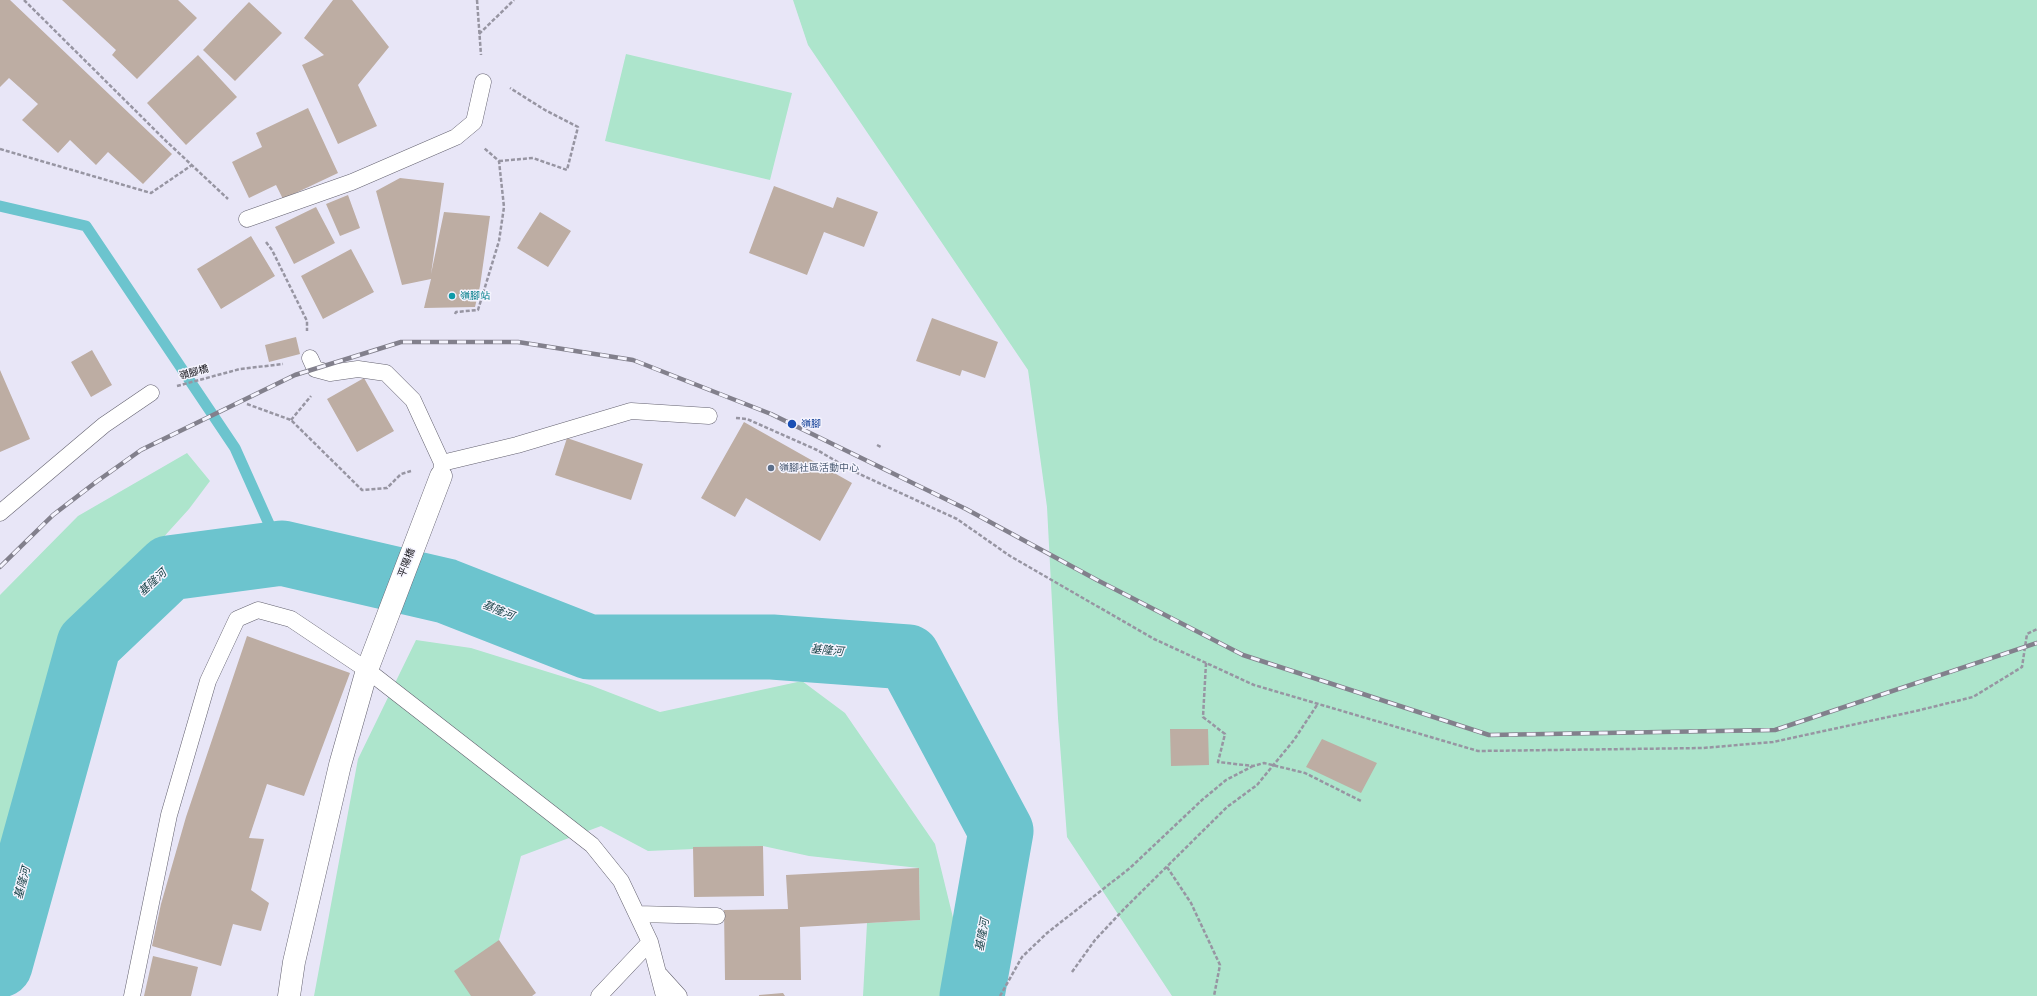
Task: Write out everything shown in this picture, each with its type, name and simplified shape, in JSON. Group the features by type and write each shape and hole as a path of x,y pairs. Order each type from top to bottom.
{"street":[{"name":"平陽橋","path":"289,996 294,962 340,765 370,660 442,470"}],"lane":[{"path":"247,219 352,182 456,137 474,122 483,82"},
{"path":"310,358 315,369 330,373 358,369 386,373 413,400 442,470 517,445 631,411 709,416"},
{"path":"0,513 104,425 151,393"},
{"path":"132,996 169,815 208,681 237,619 258,610 291,619 370,660 592,845 620,881 650,942 664,996"},
{"path":"636,914 717,916"},
{"path":"599,996 650,942"},
{"path":"659,974 679,996"}],"path":[{"path":"24,0 192,165 215,185 247,219 272,250 307,321 310,358"},
{"path":"477,0 483,82 511,88 545,110 578,127 567,170 533,158 499,161"},
{"path":"479,34 514,0"},
{"path":"455,314 456,312 478,310 499,241 504,207 499,161 484,148 456,137"},
{"path":"0,148 151,193 192,165"},
{"name":"嶺腳橋","path":"151,393 240,369 267,367 290,362"},
{"path":"247,404 291,420 362,490 387,488 401,474"},
{"path":"709,416 747,419 817,450 855,472 957,519 1010,556 1154,640 1254,685 1317,705 1395,726 1478,751 1703,748 1773,742 1916,711 1972,697 2022,667 2027,634 2037,630"},
{"path":"1206,663 1203,717 1225,734 1218,762 1253,766"},
{"path":"1072,972 1095,940 1227,807 1258,786 1294,740 1317,705"},
{"path":"1000,996 1022,957 1047,933 1130,868 1220,785 1253,766 1264,763 1305,773 1361,801"},
{"path":"1167,867 1191,903 1220,966 1214,996"}],"green space":[{"path":"793,0 2037,0 2037,996 1172,996 1067,837 1058,718 1047,507 1028,370 808,45"},
{"path":"626,54 792,93 770,180 605,141"},
{"path":"187,453 210,481 189,509 65,646 0,852 0,595 78,516"},
{"path":"416,640 471,648 590,685 660,712 802,681 845,713 935,844 957,934 946,996 863,996 867,923 920,920 919,868 809,856 763,846 648,851 601,826 521,856 499,940 471,996 314,996 358,759"}],"building":[{"path":"0,0 10,0 172,154 143,184 108,152 96,165 70,140 58,153 22,120 38,104 9,78 0,87"},
{"path":"62,0 178,0 197,18 137,79 112,55 116,50"},
{"path":"333,0 352,0 389,47 358,85 377,126 338,144 302,65 324,55 304,38"},
{"path":"249,2 282,33 235,81 203,50"},
{"path":"198,55 237,97 186,145 147,103"},
{"path":"308,108 338,173 283,199 276,185 249,198 232,162 262,147 256,133"},
{"path":"400,178 444,183 431,274 444,212 490,216 480,286 475,307 424,308 431,279 402,285 376,191"},
{"path":"774,186 833,208 837,197 878,212 864,247 824,232 807,275 749,253"},
{"path":"348,195 360,228 340,236 326,204"},
{"path":"316,207 335,243 294,264 275,227"},
{"path":"540,212 571,231 548,267 517,248"},
{"path":"251,236 275,276 221,309 197,269"},
{"path":"351,249 374,292 323,319 301,276"},
{"path":"932,318 998,342 985,378 962,370 960,376 916,361"},
{"path":"296,337 300,354 269,362 265,345"},
{"path":"92,350 112,385 91,397 71,362"},
{"path":"0,370 30,439 0,452"},
{"path":"364,378 394,431 357,452 327,399"},
{"name":"嶺腳社區活動中心","path":"744,422 852,483 820,541 746,498 735,517 701,498"},
{"path":"567,438 643,464 631,500 555,475"},
{"path":"247,636 350,673 304,796 267,784 249,838 264,839 251,890 269,903 261,931 233,924 221,966 152,946 161,904 186,817"},
{"path":"1170,729 1208,729 1209,765 1171,766"},
{"path":"1322,739 1377,763 1361,793 1306,767"},
{"path":"763,846 764,896 694,897 693,847"},
{"path":"919,868 920,920 800,927 801,980 725,980 724,910 788,909 786,875"},
{"path":"499,940 536,993 532,996 471,996 454,971"},
{"path":"153,956 198,967 191,996 144,996"},
{"path":"783,993 785,996 759,996 759,995"}],"waterway":[{"path":"0,206 86,226 235,448 282,553"},
{"name":"基隆河","path":"0,965 89,644 169,568 282,553 446,591 589,647 772,647 908,657 1001,831 972,996"}],"railway":[{"path":"0,567 53,515 141,450 295,375 401,342 518,342 633,360 771,414 966,509 1097,580 1243,655 1489,735 1775,730 2037,643"}],"place":[{"name":"嶺腳站","path":"452,296"},
{"name":"嶺腳","path":"792,424"},
{"name":"嶺腳社區活動中心","path":"771,468"}]}
